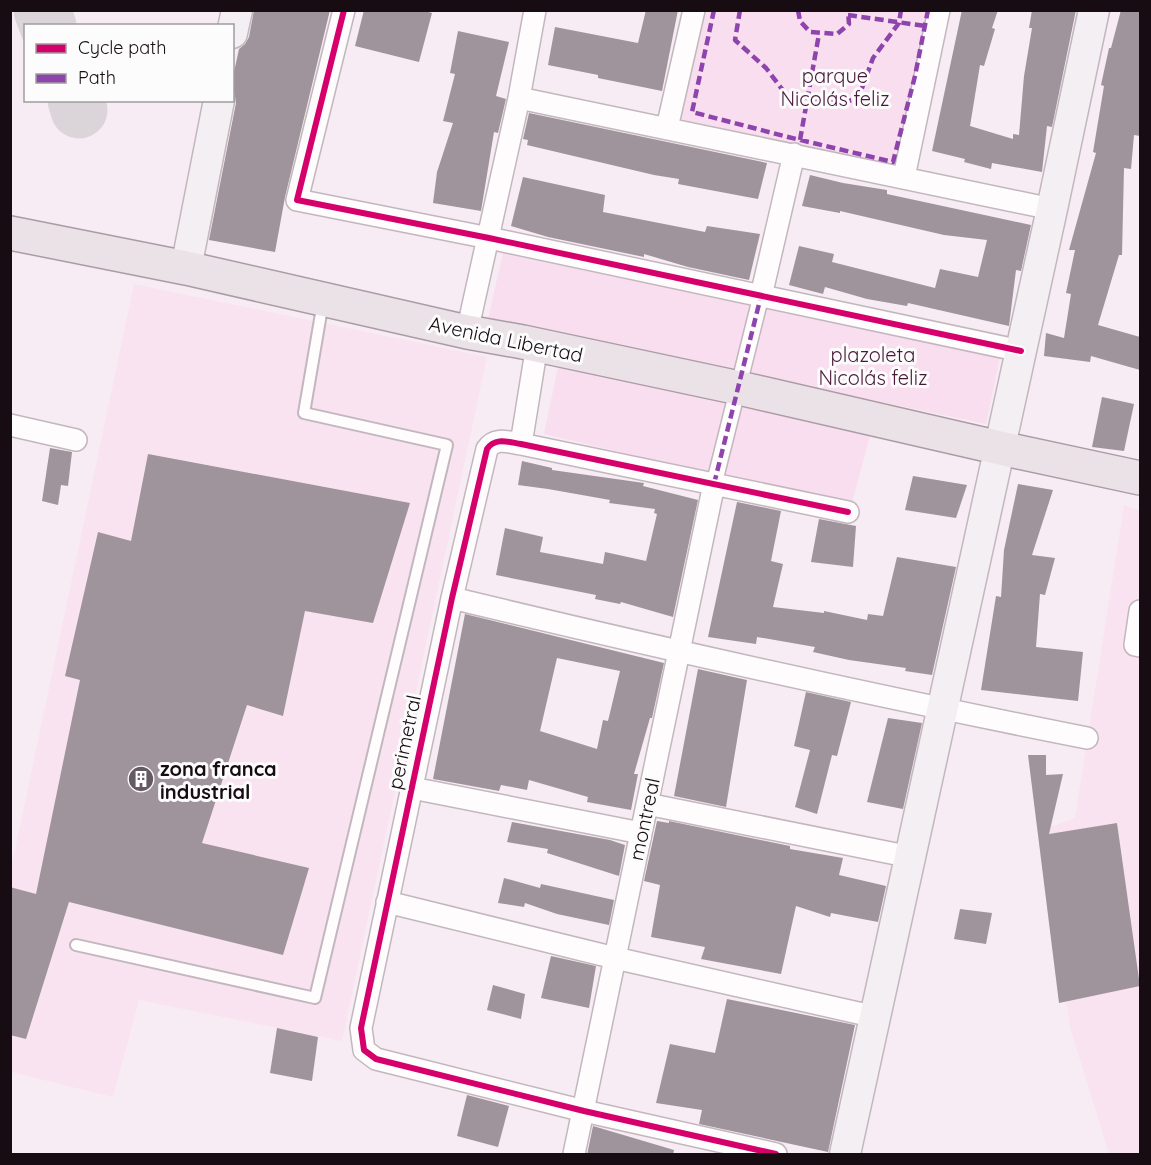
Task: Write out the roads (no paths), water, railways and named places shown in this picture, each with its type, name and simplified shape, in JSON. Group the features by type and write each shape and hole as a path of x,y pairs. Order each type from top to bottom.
{"main road":[{"path":"845,1155 1053,208 1094,10"},
{"path":"186,268 219,102"},
{"name":"Avenida Libertad","path":"10,233 186,268 467,332 739,388 1140,478"}],"street":[{"path":"344,10 297,200 489,238 1021,351"},
{"path":"467,332 519,98 535,10"},
{"path":"667,128 694,10"},
{"path":"904,177 939,10"},
{"path":"519,98 1053,208"},
{"path":"714,484 794,154"},
{"path":"537,345 521,444 848,512"},
{"path":"10,425 76,440"},
{"name":"perimetral","path":"521,444 496,441 491,443 487,449 452,598 361,1028 364,1050 376,1059 584,1111"},
{"name":"montreal","path":"574,1155 714,484"},
{"path":"452,598 679,652 943,710 1087,738"},
{"path":"1140,612 1135,645 1140,646"},
{"path":"412,788 641,833"},
{"path":"647,804 911,857"},
{"path":"387,902 615,958 876,1017"},
{"path":"584,1111 776,1155"}],"lane":[{"path":"76,945 315,998 447,445 304,413 324,299"}],"place":[{"name":"zona franca industrial","path":"141,779"}],"park label":[{"name":"parque Nicolás feliz","path":"835,86"},
{"name":"plazoleta Nicolás feliz","path":"873,366"}]}
